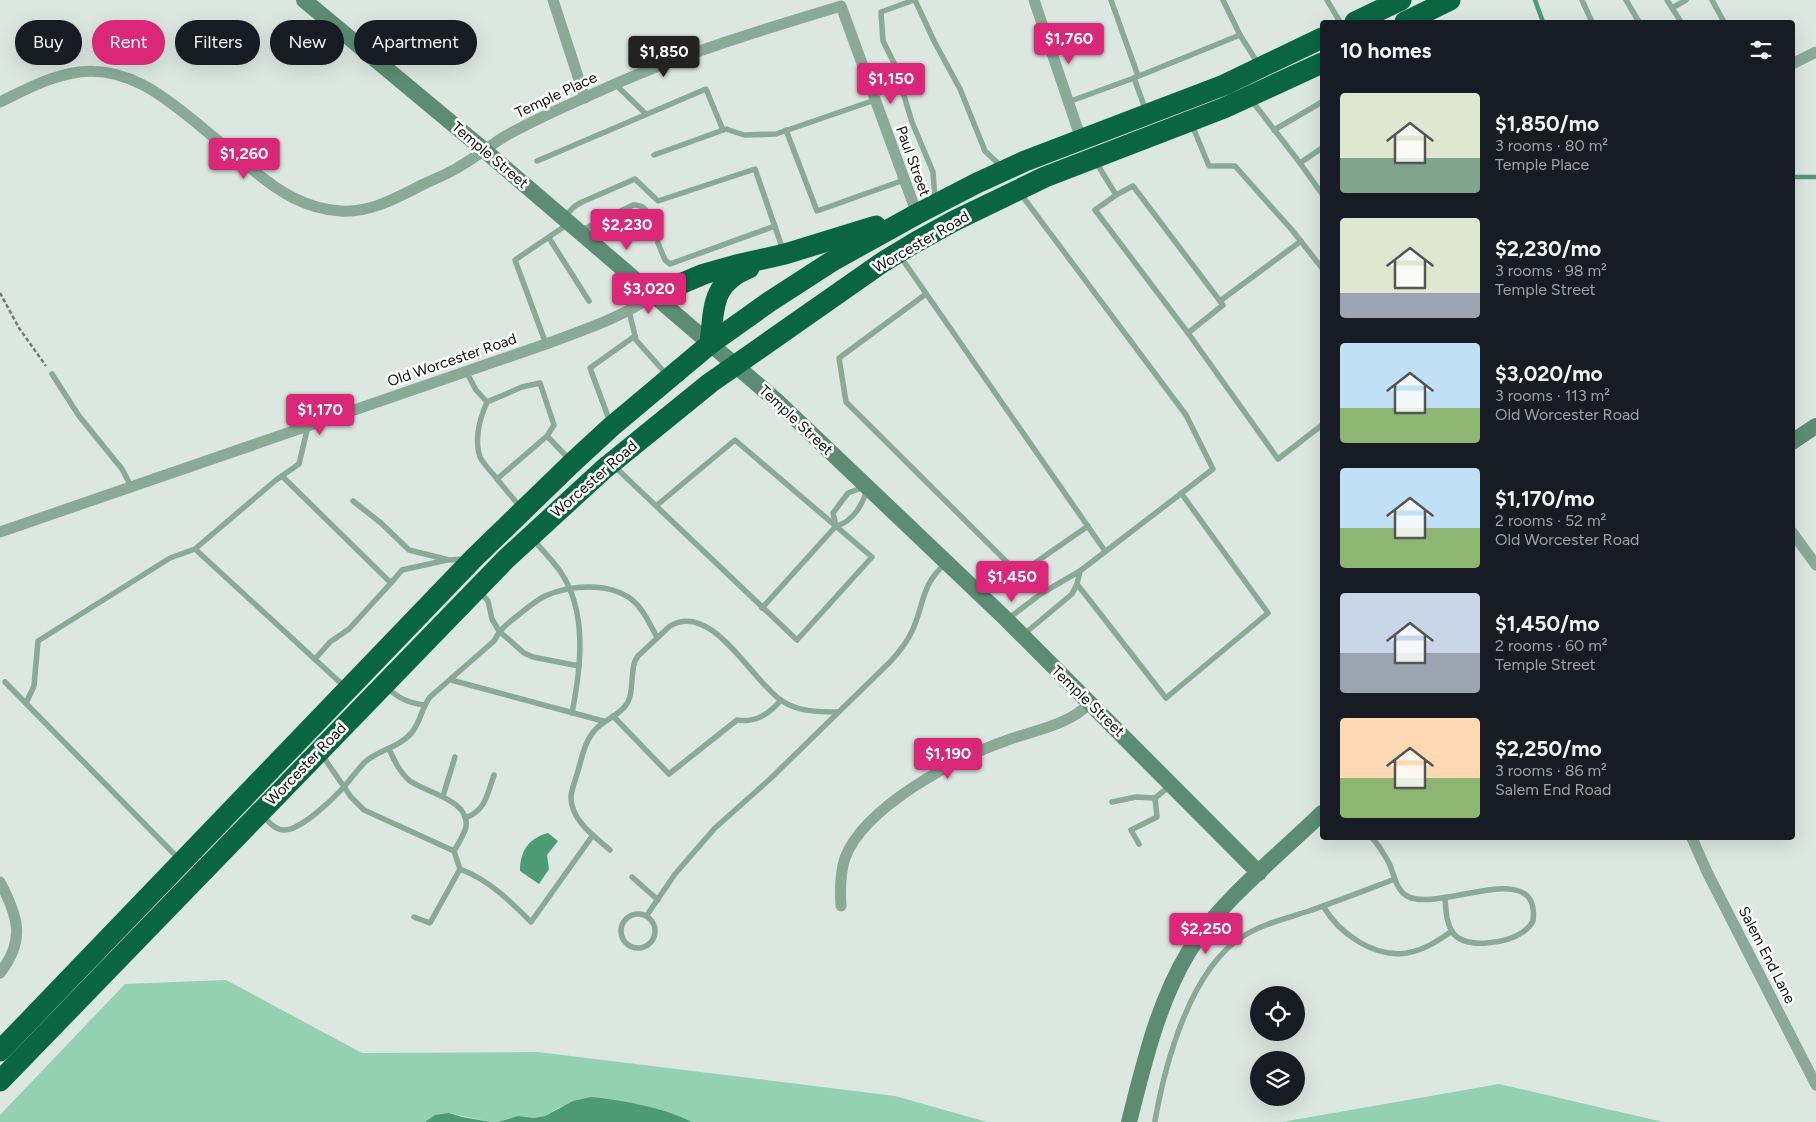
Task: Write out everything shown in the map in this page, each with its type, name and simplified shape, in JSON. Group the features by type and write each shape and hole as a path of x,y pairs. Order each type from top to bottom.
{"highway":[{"path":"1359,20 1401,0"},
{"path":"1409,20 1450,0"},
{"name":"Worcester Road","path":"0,1051 474,558 611,427 710,344 834,260 936,204 1005,170 1224,85 1320,39"},
{"name":"Worcester Road","path":"0,1081 476,588 611,463 672,413 735,365 898,253 954,221 1017,189 1190,122 1250,97 1320,64"},
{"path":"654,295 704,274 785,254 917,214"},
{"path":"710,344 718,292 742,271 785,254"}],"street":[{"name":"Temple Street","path":"304,0 484,150 735,365 867,486 1007,620 1259,873"},
{"path":"552,0 585,98"},
{"path":"1034,0 1081,139"},
{"name":"Temple Place","path":"0,102 37,84 73,73 95,72 128,78 172,102 280,191 310,206 342,211 360,210 392,200 452,171 510,133 615,84 714,46 840,3"},
{"name":"Paul Street","path":"840,3 917,214"},
{"path":"1795,62 1816,52"},
{"name":"Old Worcester Road","path":"0,532 546,344 629,311 654,295"},
{"path":"1795,440 1816,426"},
{"path":"1795,536 1816,565"},
{"path":"841,906 841,880 846,856 860,834 889,806 922,781 961,759 1004,741 1061,723 1082,712 1090,703"},
{"path":"1129,1122 1154,1029 1176,976 1189,953 1203,933 1226,907 1320,815"},
{"name":"Salem End Lane","path":"1693,840 1816,1085"},
{"path":"0,882 4,897 17,926 17,940 14,952 0,973"}],"lane":[{"path":"936,204 933,172 912,122 894,63 883,41 880,12 914,0 960,89 985,151 1005,170"},
{"path":"1111,0 1147,115"},
{"path":"1223,0 1240,35 1261,68"},
{"path":"1327,0 1339,20"},
{"path":"1582,0 1591,20"},
{"path":"1626,0 1638,20"},
{"path":"1667,0 1680,20"},
{"path":"1672,8 1686,0"},
{"path":"1712,0 1723,20"},
{"path":"1068,102 1240,35"},
{"path":"615,84 646,114"},
{"path":"537,160 706,88 723,130"},
{"path":"1250,97 1320,191"},
{"path":"654,155 726,129 744,135 776,134 875,100"},
{"path":"1274,130 1320,103"},
{"path":"1190,122 1209,166 1235,166 1320,265"},
{"path":"786,130 817,211 904,180"},
{"path":"1300,163 1320,149"},
{"path":"1093,158 1116,195"},
{"path":"571,224 575,206 635,179 658,200 755,169 785,254"},
{"path":"1188,333 1223,305 1133,186 1095,210 1188,333 1278,459 1320,427"},
{"path":"1007,620 1042,593 1080,571 1213,469 1186,415 1017,189"},
{"path":"546,344 515,260 571,224 633,205 640,205 646,208 653,228"},
{"path":"658,243 665,260 670,264 775,226"},
{"path":"549,238 589,301"},
{"path":"1220,301 1301,241"},
{"path":"898,253 1105,552"},
{"path":"926,294 839,358 846,402 1019,574 1088,526"},
{"path":"629,311 636,340 669,377"},
{"path":"611,427 590,368 635,336"},
{"path":"466,372 476,390 486,402"},
{"path":"52,374 83,422 122,469 132,488"},
{"path":"497,479 547,436 554,425 540,383 522,386 486,402 480,418 478,436 480,457 497,479 523,510"},
{"path":"26,703 34,686 38,641 170,558 195,549 299,464 308,426"},
{"path":"547,436 572,463"},
{"path":"611,463 762,608 797,640 872,557 735,440 656,506"},
{"path":"282,476 391,583"},
{"path":"836,526 833,513 848,493 867,486"},
{"path":"762,608 836,526 846,523 862,503 867,486"},
{"path":"1077,584 1166,698 1268,613 1181,493"},
{"path":"353,501 381,523 409,550 449,560"},
{"path":"530,536 561,573 569,589 578,619 580,635 579,666 572,713"},
{"path":"195,549 348,690"},
{"path":"315,659 330,642 350,629 402,570 449,560 474,558"},
{"path":"648,916 675,874 715,828 770,779 891,662 914,629 926,587 947,563"},
{"path":"1022,636 1072,594 1080,571"},
{"path":"260,812 276,828 284,830 293,829 303,823 343,787 365,762 407,737 414,730 424,704 430,697 494,642 499,631 536,601 569,589 595,587 621,593 632,599 657,637"},
{"path":"476,588 488,601 492,619 499,631 524,653 533,658 579,666"},
{"path":"610,850 576,816 572,807 571,796 585,745 594,731 603,722 627,704 635,661 657,637 676,623 690,620 704,624 718,635 782,700 804,710 838,712"},
{"path":"451,680 603,722"},
{"path":"5,682 182,862"},
{"path":"383,685 408,702 424,704"},
{"path":"613,716 669,774 737,720 753,720 764,716 782,700"},
{"path":"389,749 400,770 408,779 420,787 442,796 461,809 466,818 466,828 454,851 460,869 430,923 414,917"},
{"path":"318,752 350,797 364,810 454,851"},
{"path":"442,796 455,757"},
{"path":"466,818 479,812 484,806 494,775"},
{"path":"1112,802 1136,797 1155,798 1172,785"},
{"path":"1139,844 1131,830 1156,816 1155,798"},
{"path":"460,869 476,875 502,892 531,922 593,835"},
{"path":"1374,840 1383,852 1403,893 1409,897 1424,900 1445,899 1484,890 1508,888 1524,893 1529,898 1533,905 1534,921 1523,932 1512,937 1490,942 1471,943 1464,941 1452,932 1446,915 1445,899"},
{"path":"632,877 658,900"},
{"path":"1155,1121 1162,1086 1182,1022 1206,974 1218,959 1237,940 1251,932 1395,879"},
{"path":"1323,906 1336,925 1354,940 1381,951 1406,953 1418,950 1452,932"},
{"path":"642,914 648,916 655,924 655,936 652,941 642,948 631,946 623,938 621,928 623,922 631,915 642,914"}],"path":[{"path":"0,293 19,328 52,374"}],"shaded area":[{"path":"548,833 558,841 547,855 549,869 539,884 520,871 520,864 527,846 536,838"},
{"path":"226,980 362,1053 538,1052 895,1096 987,1122 692,1122 642,1106 591,1097 560,1107 545,1116 534,1118 518,1116 498,1122 449,1113 425,1122 0,1122 0,1115 125,984"},
{"path":"1499,1084 1663,1122 1282,1122"},
{"path":"591,1097 643,1105 692,1122 498,1122 518,1116 534,1118 545,1116 573,1101"},
{"path":"449,1113 491,1122 425,1122 435,1115"}],"waterway":[{"path":"1535,0 1542,20"},
{"path":"1795,177 1816,177"}]}
